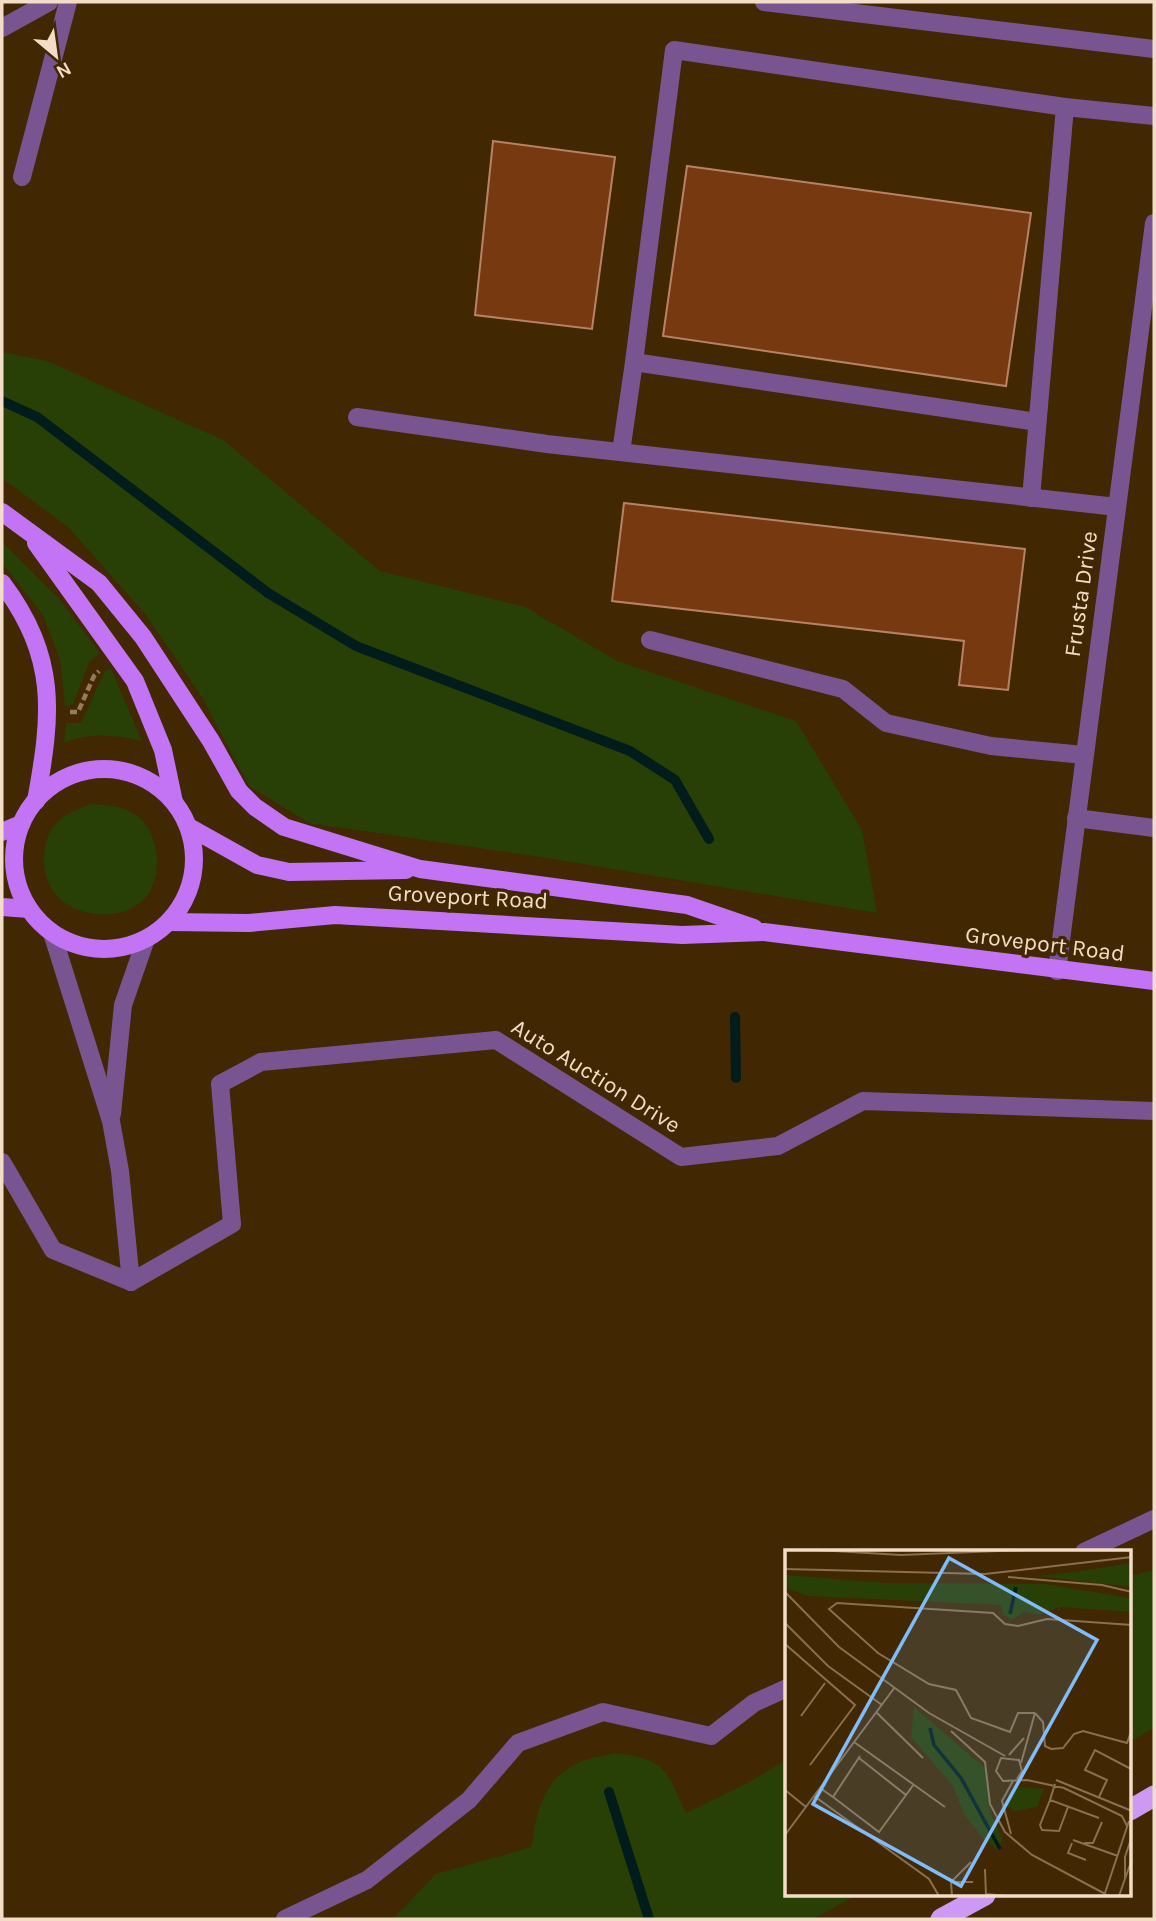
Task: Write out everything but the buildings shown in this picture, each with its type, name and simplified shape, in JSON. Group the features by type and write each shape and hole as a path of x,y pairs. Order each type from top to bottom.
{"highway":[{"path":"1132,1809 1154,1796"},
{"path":"942,1919 983,1896"}],"main road":[{"name":"Groveport Road","path":"2,512 99,583 143,637 211,741 239,791 255,807 284,827 420,869"},
{"name":"Groveport Road","path":"28,531 76,604 135,681 163,750 174,802"},
{"path":"2,583 36,642 48,680 49,713 36,801"},
{"path":"95,769 125,771 150,782 174,802 189,827 195,852 193,877 184,901 169,922 146,939 122,948 98,949 74,944 52,933 29,909 18,888 14,865 15,841 21,824 36,801 66,778 95,769"},
{"path":"2,832 21,824"},
{"name":"Groveport Road","path":"189,827 257,865 289,872 420,869 687,905 764,932"},
{"path":"2,906 29,909"},
{"name":"Groveport Road","path":"169,922 249,923 335,915 682,934 764,932 1057,971 1154,981"}],"street":[{"path":"2,28 49,2"},
{"path":"22,177 68,2"},
{"path":"764,2 1154,49"},
{"path":"621,452 674,50 1065,107 1154,116"},
{"path":"1031,498 1065,107"},
{"name":"Frusta Drive","path":"1057,971 1154,223"},
{"path":"634,362 1037,422"},
{"path":"357,417 621,452 1117,507"},
{"path":"650,640 843,689 886,723 991,746 1084,755"},
{"path":"1076,818 1154,828"},
{"path":"2,1162 53,1250 131,1282 120,1171 111,1121 52,933"},
{"path":"111,1121 122,1005 146,939"},
{"name":"Auto Auction Drive","path":"131,1282 232,1224 220,1084 261,1062 496,1040 681,1157 778,1146 863,1101 1154,1111"},
{"path":"1088,1550 1154,1519"},
{"path":"285,1919 367,1880 469,1800 518,1743 603,1712 711,1736 754,1703 785,1689"}],"path":[{"path":"65,713 78,712 94,676 105,666"}],"green space":[{"path":"2,352 47,361 223,440 380,571 525,607 617,661 796,721 862,830 877,913 541,857 309,823 249,786 202,697 146,615 68,527 2,478"},
{"path":"2,542 60,600 100,653 89,662 73,704 65,707 60,659 43,615 2,563"},
{"path":"111,669 142,741 103,736 84,737 64,743 66,723 81,723 105,671"},
{"path":"90,804 120,807 136,815 151,833 155,845 157,870 149,893 141,902 121,912 98,914 75,909 57,896 47,879 44,859 51,830 64,817"},
{"path":"1154,1570 1154,1728 1132,1741 1132,1576"},
{"path":"616,1753 655,1763 663,1769 674,1786 686,1813 748,1783 785,1760 785,1896 855,1896 813,1919 393,1919 436,1874 532,1847 539,1810 549,1787 566,1770 592,1758"}],"waterway":[{"path":"2,401 37,417 268,593 356,646 630,751 675,780 709,839"},
{"path":"735,1017 736,1078"},
{"path":"609,1792 649,1919"}]}
